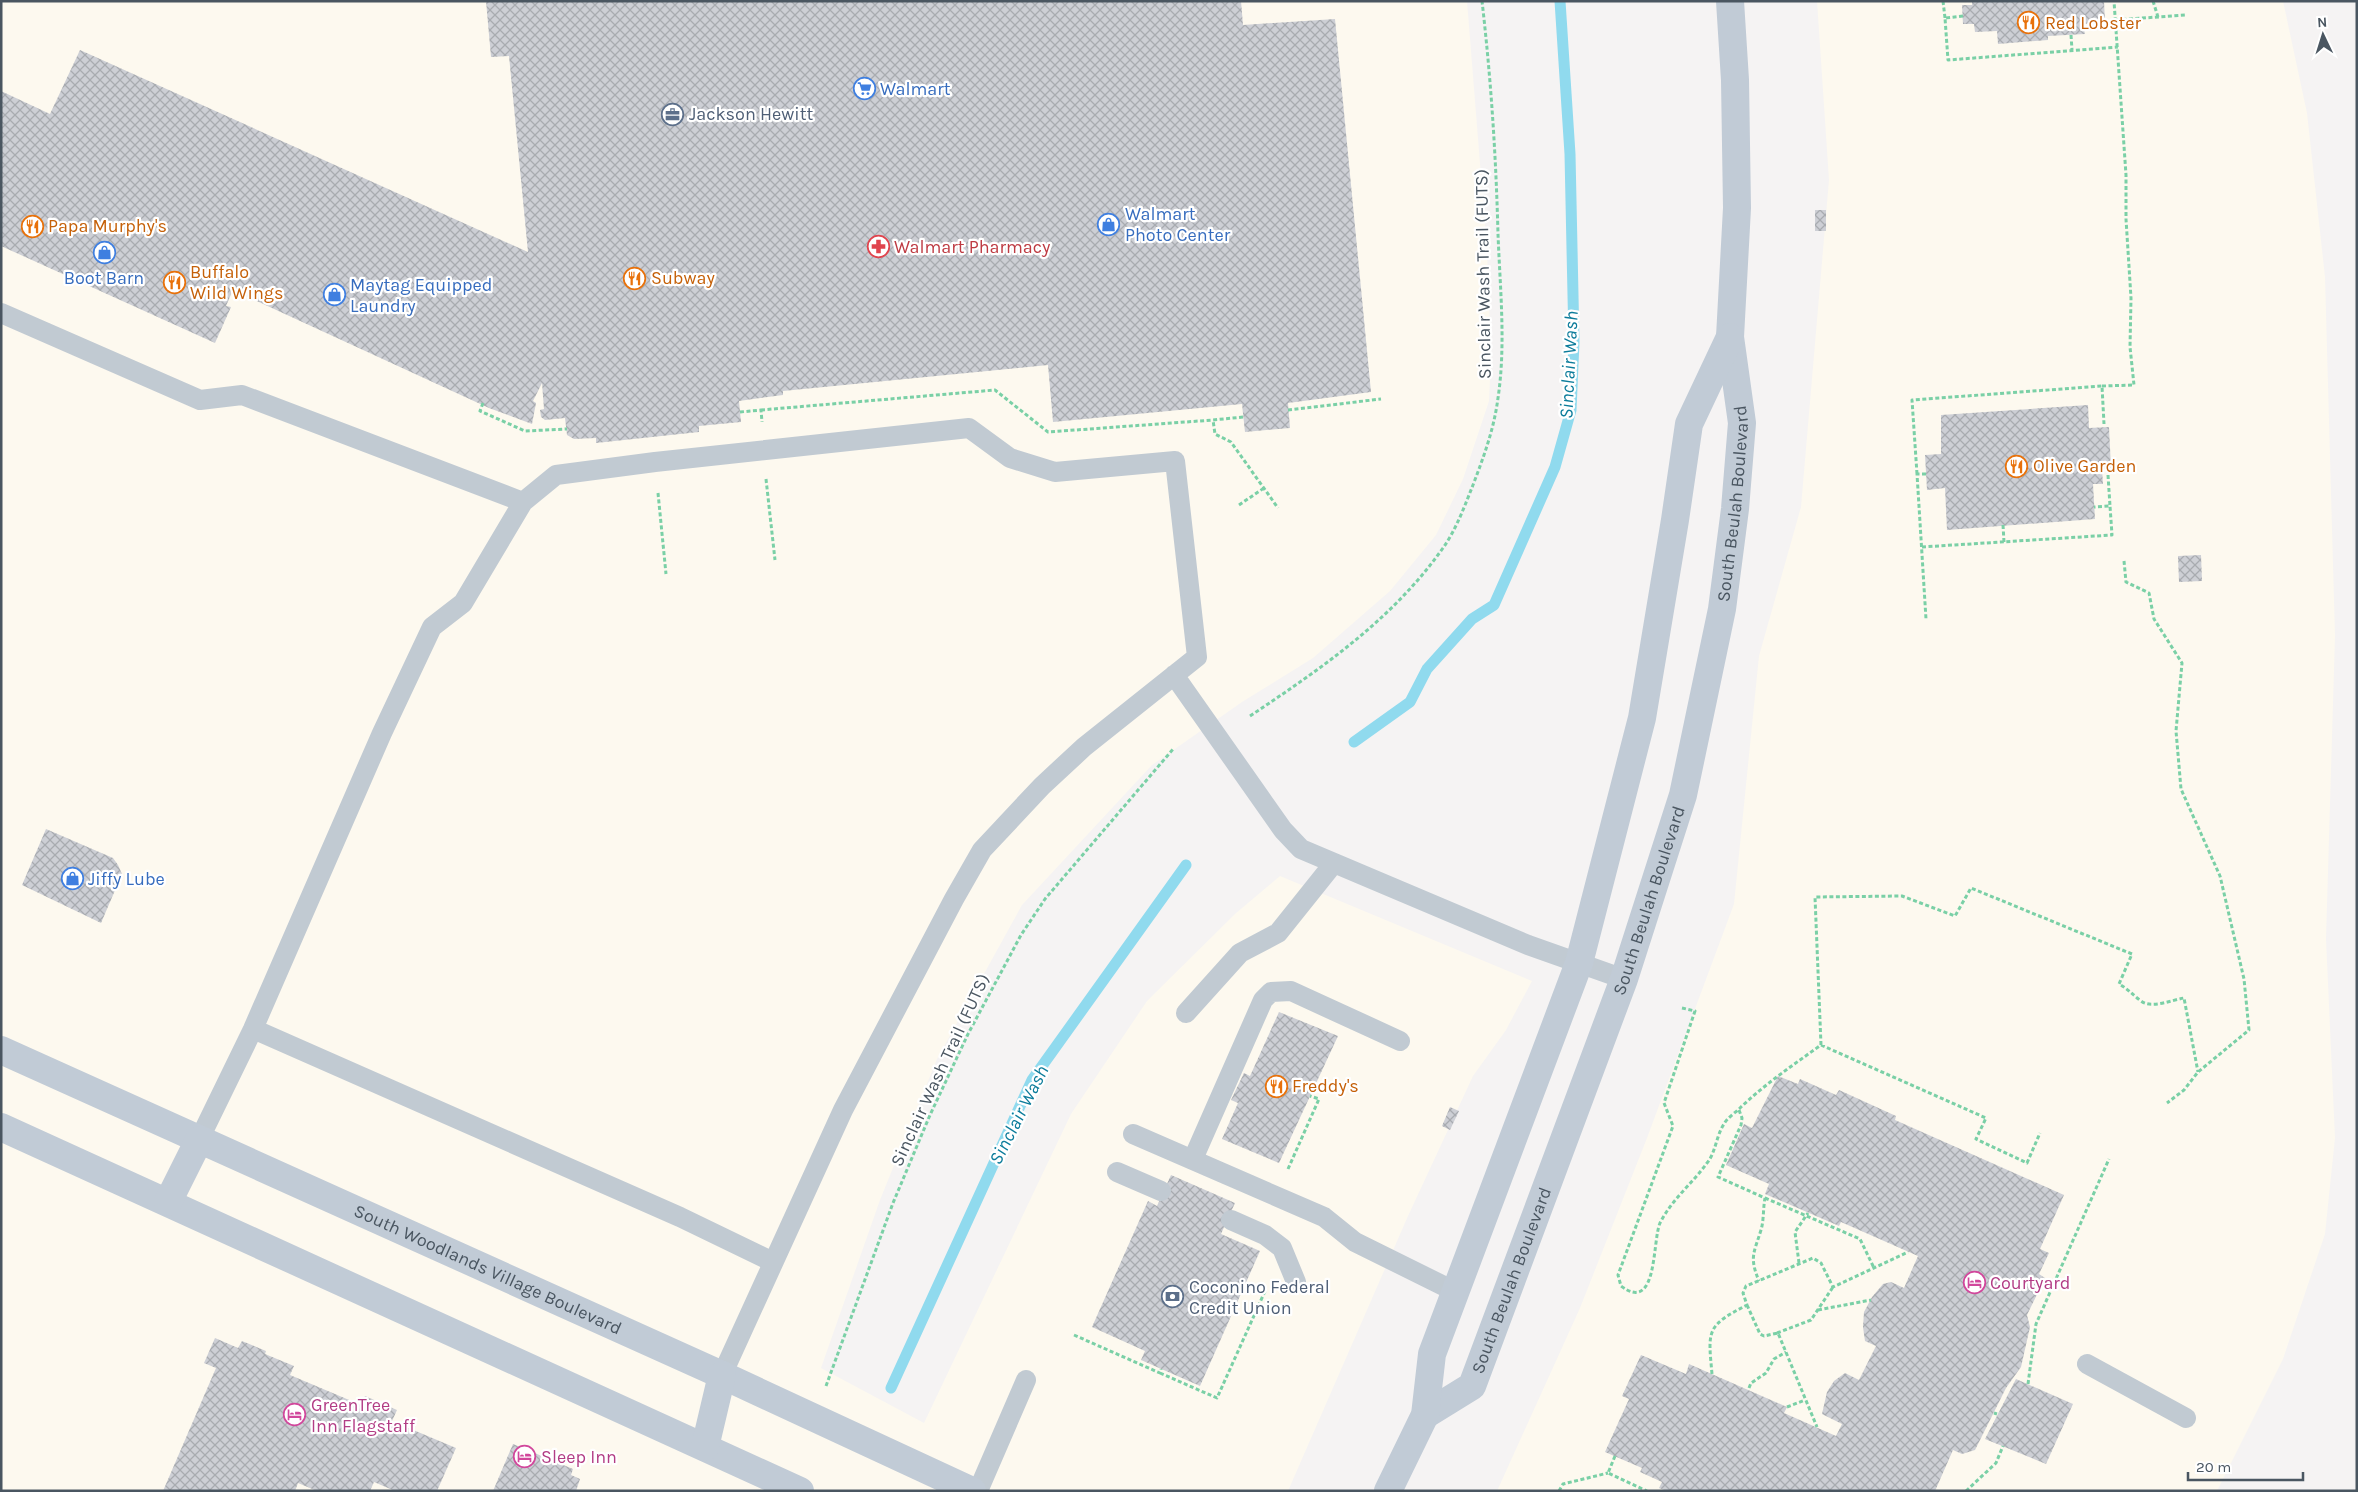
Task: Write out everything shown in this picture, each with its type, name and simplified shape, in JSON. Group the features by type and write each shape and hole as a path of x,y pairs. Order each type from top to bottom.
{"main road":[{"name":"South Beulah Boulevard","path":"1425,1415 1472,1386 1624,979 1683,794 1722,609 1735,509 1742,423 1730,337 1737,208 1735,80 1730,1"},
{"name":"South Beulah Boulevard","path":"1388,1491 1425,1415 1432,1354 1579,964 1642,718 1676,520 1688,424 1730,337"},
{"name":"South Woodlands Village Boulevard","path":"1,1050 722,1375 972,1491"},
{"path":"1,1127 800,1491"},
{"path":"168,1202 199,1140"},
{"path":"705,1447 722,1375"}],"lane":[{"path":"1,313 200,400 242,395 523,502"},
{"path":"199,1140 253,1029 382,733 432,627 463,603 523,502 556,475 646,463 969,428 1010,458 1055,472 1175,461 1197,657 1084,747 1042,786 982,850 954,899 843,1110 722,1375"},
{"path":"1174,675 1283,830 1301,849 1528,945 1624,979"},
{"path":"1186,1013 1240,953 1278,933 1334,863"},
{"path":"1193,1159 1263,1000 1272,992 1291,991 1400,1041"},
{"path":"253,1029 680,1217 773,1262"},
{"path":"1133,1134 1324,1218 1355,1242 1456,1292"},
{"path":"1117,1172 1162,1191"},
{"path":"1232,1220 1265,1235 1282,1248 1296,1282"},
{"path":"2087,1364 2186,1418"},
{"path":"978,1491 1026,1380"}],"path":[{"name":"Sinclair Wash Trail (FUTS)","path":"1250,716 1320,670 1383,618 1414,586 1445,546 1468,498 1489,442 1498,399 1501,343 1491,76 1482,1"},
{"path":"1943,1 1948,60 2118,47"},
{"path":"1926,619 1912,400 2134,385 2130,348 2131,298 2126,218 2126,175 2114,1"},
{"path":"2153,1 2158,17"},
{"path":"2116,20 2185,14"},
{"path":"1944,18 1963,16"},
{"path":"2071,35 2072,50"},
{"path":"2102,386 2104,424"},
{"path":"1288,410 1381,399"},
{"path":"483,403 480,411 525,431 567,430"},
{"path":"740,412 761,410 762,430"},
{"path":"1243,417 1213,420 1215,434 1231,442 1278,508"},
{"path":"1917,474 1926,474"},
{"path":"1922,547 2112,535 2108,475"},
{"path":"766,478 776,560"},
{"path":"1239,505 1264,488"},
{"path":"658,489 666,574"},
{"path":"2094,507 2110,506"},
{"path":"2002,525 2004,542"},
{"path":"2124,561 2126,582 2149,592 2154,619 2182,664 2176,731 2181,789 2220,876 2244,979 2249,1030 2198,1072 2184,1090 2167,1103"},
{"name":"Sinclair Wash Trail (FUTS)","path":"825,1389 896,1194 968,1034 1012,951 1045,899 1174,748"},
{"path":"1821,1045 1815,897 1902,896 1955,916 1971,888 2132,954 2119,984 2131,990 2141,1002 2150,1005 2184,998 2198,1072"},
{"path":"1682,1008 1695,1011 1664,1103 1673,1126 1618,1275 1621,1286 1628,1292 1638,1293 1644,1290 1650,1279 1659,1225 1679,1194 1709,1161 1724,1123 1775,1077 1821,1045"},
{"path":"1821,1045 1986,1118 1976,1139 2027,1163 2040,1133"},
{"path":"1286,1174 1319,1100 1310,1096"},
{"path":"1739,1110 1742,1118 1741,1125 1718,1177 1860,1239 1864,1243 1874,1268"},
{"path":"2028,1384 2036,1324 2109,1159"},
{"path":"1759,1281 1753,1266 1752,1254 1761,1229 1765,1198"},
{"path":"1799,1263 1795,1232 1807,1215"},
{"path":"1833,1287 1822,1263 1813,1258 1746,1286 1742,1293 1760,1334 1764,1336 1776,1334 1811,1320 1833,1287 1908,1252"},
{"path":"1074,1335 1160,1371 1217,1398 1267,1286"},
{"path":"1817,1310 1871,1300"},
{"path":"1712,1374 1709,1341 1712,1328 1723,1317 1746,1305"},
{"path":"1776,1334 1786,1352 1817,1427"},
{"path":"1749,1388 1752,1383 1766,1373 1774,1358 1786,1352"},
{"path":"1787,1407 1805,1400"},
{"path":"1966,1491 1996,1463 2003,1446"},
{"path":"1608,1473 1615,1456"},
{"path":"1558,1491 1563,1484 1608,1473 1646,1491"}],"shaded area":[{"path":"1,1 1467,1 1487,251 1491,357 1489,401 1463,479 1436,535 1390,591 1313,658 1242,702 1152,765 1022,905 937,1059 880,1200 821,1368 924,1423 1071,1114 1147,1001 1235,914 1280,876 1532,981 1506,1030 1473,1076 1408,1216 1288,1491 1,1491"},
{"path":"1817,1 2283,1 2307,113 2325,277 2335,636 2326,939 2335,1138 2325,1234 2283,1359 2217,1491 1497,1491 1580,1308 1647,1138 1734,904 1759,656 1801,507 1829,180"}],"building":[{"path":"486,1 1241,1 1243,25 1335,19 1371,392 1288,403 1290,428 1245,432 1242,404 1053,422 1048,365 783,391 783,395 739,401 741,422 699,426 699,432 596,443 596,438 574,439 567,435 565,418 545,420 541,417 540,410 544,409 542,383 533,401 536,403 532,424 489,408 233,290 226,306 231,307 215,343 1,246 1,91 50,114 80,50 528,252 509,56 491,57"},
{"name":"Red Lobster","path":"1972,1 2104,1 2105,22 2083,24 2085,34 2048,36 2048,40 1998,44 1997,31 1975,32 1974,24 1963,24 1962,5 1972,5"},
{"path":"1815,210 1826,210 1826,231 1815,231"},
{"path":"2088,405 2089,428 2109,427 2111,468 2102,469 2103,484 2093,484 2095,519 1947,530 1945,488 1927,490 1925,455 1941,454 1941,415"},
{"path":"2201,555 2202,581 2179,582 2178,556"},
{"name":"Jiffy Lube","path":"46,829 113,858 118,865 122,874 101,923 22,885"},
{"name":"Freddy's","path":"1279,1012 1338,1036 1279,1163 1222,1139 1238,1103 1231,1100 1244,1073 1250,1076"},
{"name":"Courtyard","path":"1778,1076 1798,1084 1800,1079 1836,1095 1839,1090 1896,1116 1895,1120 2064,1195 2040,1249 2049,1253 2039,1274 2045,1278 2027,1315 2030,1327 2021,1367 2006,1388 1975,1450 1962,1454 1953,1450 1935,1491 1667,1491 1659,1488 1662,1482 1640,1472 1642,1468 1605,1452 1629,1399 1622,1396 1641,1355 1686,1374 1689,1364 1787,1407 1784,1413 1836,1436 1842,1424 1822,1414 1827,1392 1834,1381 1845,1373 1859,1380 1876,1346 1865,1341 1863,1327 1864,1312 1872,1297 1883,1284 1891,1282 1904,1288 1918,1256 1841,1222 1839,1226 1765,1194 1769,1184 1726,1165 1744,1124 1752,1128"},
{"path":"1450,1107 1459,1111 1450,1130 1442,1126"},
{"name":"Coconino Federal Credit Union","path":"1171,1175 1235,1203 1221,1234 1260,1251 1200,1386 1141,1360 1145,1351 1092,1327 1148,1201 1157,1206"},
{"name":"GreenTree Inn Flagstaff","path":"215,1338 238,1348 242,1341 266,1351 265,1354 294,1366 290,1375 361,1405 365,1396 397,1410 392,1421 456,1448 437,1491 395,1491 374,1482 370,1491 317,1491 298,1483 295,1491 163,1491 216,1368 204,1363"},
{"path":"2016,1379 2073,1404 2046,1464 1985,1439"},
{"name":"Sleep Inn","path":"513,1444 573,1469 571,1475 580,1479 576,1491 493,1491"}],"waterway":[{"name":"Sinclair Wash","path":"1354,742 1410,702 1427,669 1472,619 1494,605 1555,467 1571,410 1574,342 1570,154 1560,1"},
{"name":"Sinclair Wash","path":"891,1388 1032,1080 1186,865"}],"place":[{"name":"Red Lobster","path":"2029,23"},
{"name":"Walmart","path":"864,89"},
{"name":"Jackson Hewitt","path":"673,114"},
{"name":"Walmart Photo Center","path":"1109,224"},
{"name":"Papa Murphy's","path":"32,226"},
{"name":"Walmart Pharmacy","path":"878,247"},
{"name":"Boot Barn","path":"104,253"},
{"name":"Subway","path":"635,278"},
{"name":"Buffalo Wild Wings","path":"174,282"},
{"name":"Maytag Equipped Laundry","path":"334,295"},
{"name":"Olive Garden","path":"2017,466"},
{"name":"Jiffy Lube","path":"72,879"},
{"name":"Freddy's","path":"1276,1086"},
{"name":"Courtyard","path":"1974,1283"},
{"name":"Coconino Federal Credit Union","path":"1173,1297"},
{"name":"GreenTree Inn Flagstaff","path":"295,1415"},
{"name":"Sleep Inn","path":"525,1457"}]}
